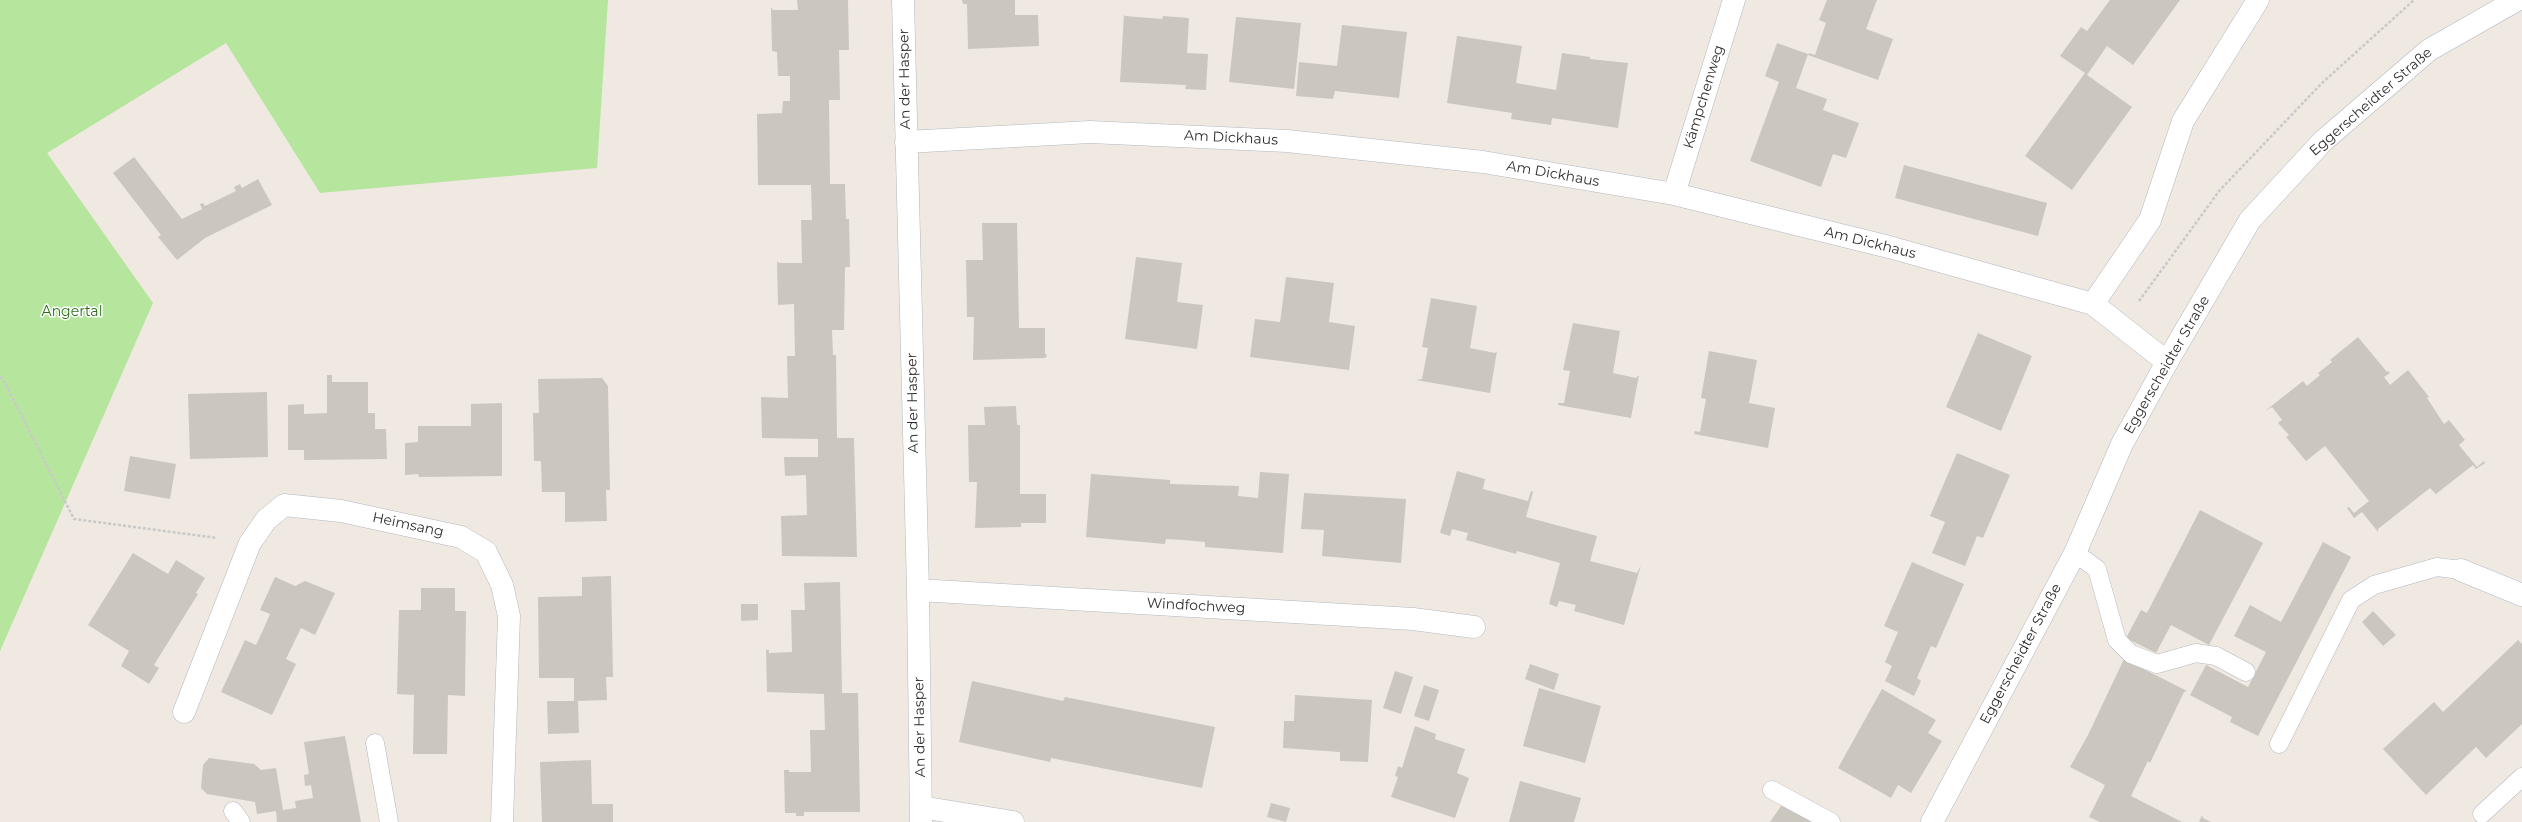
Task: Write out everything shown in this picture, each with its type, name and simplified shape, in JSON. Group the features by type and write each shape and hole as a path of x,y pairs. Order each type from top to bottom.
{"street":[{"name":"An der Hasper","path":"903,0 918,590 921,814 1013,822"},
{"name":"Kämpchenweg","path":"1674,194 1734,0"},
{"path":"2093,304 2150,220 2183,121 2258,0"},
{"name":"Eggerscheidter Straße","path":"1932,822 2075,553 2122,444 2167,362 2250,220 2323,141 2428,50 2517,0"},
{"name":"Am Dickhaus","path":"906,142 1090,132 1287,141 1483,162 1674,194 1889,247 2093,304 2167,362"},
{"name":"Heimsang","path":"184,712 250,543 266,520 284,505 341,511 461,537 486,552 502,584 509,616 502,822"},
{"path":"2461,570 2522,595"},
{"name":"Windfochweg","path":"918,590 1414,619 1474,627"}],"lane":[{"path":"2075,553 2097,569 2117,640 2131,654 2157,664 2196,653 2216,656 2246,672"},
{"path":"2279,744 2351,600 2374,584 2437,567 2461,570"},
{"path":"375,744 389,822"},
{"path":"2482,814 2522,777"},
{"path":"1772,790 1831,822"}],"path":[{"path":"2121,326 2220,190 2322,83 2414,0"},
{"path":"0,377 3,379 74,520 250,543"}],"green space":[{"name":"Angertal","path":"0,0 608,0 597,168 320,193 226,43 47,153 153,303 0,651"}],"building":[{"path":"797,0 848,0 849,50 839,50 840,100 829,100 830,184 845,184 846,219 849,219 850,267 845,267 844,330 832,330 833,355 836,355 837,438 854,438 857,557 782,556 781,516 807,515 806,475 785,476 784,457 818,457 818,439 762,438 761,397 788,398 787,356 795,356 794,304 778,305 777,261 779,263 802,263 801,220 812,220 811,185 758,185 757,114 782,113 783,101 790,101 790,76 778,76 777,52 772,51 771,7 773,10 798,10"},
{"path":"962,0 1015,0 1015,15 1038,15 1039,46 968,49 967,4 963,4"},
{"path":"1827,0 1877,0 1866,29 1893,39 1878,80 1808,55 1809,53 1815,55 1826,23 1819,20"},
{"path":"2110,0 2180,0 2133,65 2107,46 2087,75 2132,107 2072,190 2025,156 2085,73 2060,56 2081,27 2087,31"},
{"path":"1124,14 1125,16 1162,19 1163,16 1189,18 1187,53 1208,54 1206,90 1185,89 1186,85 1120,82"},
{"path":"1236,17 1301,23 1294,89 1229,82"},
{"path":"1342,25 1407,32 1399,98 1335,91 1333,99 1296,96 1299,62 1337,66"},
{"path":"1457,36 1522,46 1516,83 1556,90 1562,53 1590,57 1590,59 1628,63 1618,128 1552,118 1551,125 1511,119 1512,113 1447,103"},
{"path":"1777,43 1808,54 1796,88 1827,99 1823,110 1859,123 1846,158 1833,154 1821,187 1750,161 1779,82 1765,76"},
{"path":"134,157 182,219 202,209 200,204 203,203 205,206 236,191 234,187 240,184 242,188 258,179 272,205 205,238 177,260 158,237 161,235 113,173"},
{"path":"1904,165 2047,203 2038,236 1895,198"},
{"path":"982,223 1017,223 1019,328 1045,328 1045,353 1047,356 1045,358 973,360 974,317 967,317 966,260 983,260"},
{"path":"1136,257 1182,263 1177,302 1203,305 1197,349 1125,339"},
{"path":"1286,277 1334,283 1329,322 1355,326 1349,370 1250,357 1255,319 1280,322"},
{"path":"1431,298 1477,306 1470,348 1495,353 1497,351 1490,393 1416,380 1422,379 1428,348 1422,347"},
{"path":"1573,323 1620,331 1613,373 1636,378 1639,375 1631,418 1558,405 1558,403 1564,403 1570,371 1563,370"},
{"path":"1978,333 2032,356 2001,431 1946,407"},
{"path":"2358,337 2387,372 2388,371 2390,373 2384,377 2390,385 2408,370 2429,397 2427,398 2444,424 2449,420 2465,440 2459,445 2477,467 2484,461 2485,463 2476,469 2473,465 2436,494 2430,488 2378,529 2378,532 2362,512 2354,518 2347,508 2349,507 2354,513 2369,501 2325,446 2306,461 2286,437 2289,435 2278,423 2282,420 2272,407 2265,411 2303,381 2307,386 2320,375 2318,373 2332,362 2330,360"},
{"path":"1709,351 1757,360 1749,403 1775,408 1768,448 1694,434 1695,431 1700,432 1706,399 1701,398"},
{"path":"327,375 332,375 332,382 368,382 368,413 375,413 375,429 386,429 387,459 304,460 304,450 288,450 288,405 304,404 304,414 327,413"},
{"path":"602,378 608,386 610,490 606,490 607,521 565,522 565,492 542,492 541,461 534,461 533,413 539,413 538,379"},
{"path":"267,392 268,457 190,459 188,394"},
{"path":"502,403 502,476 419,477 418,474 405,475 405,443 418,442 418,426 471,426 471,404"},
{"path":"1016,406 1017,425 1020,425 1020,494 1046,494 1046,523 1021,523 1021,527 975,528 977,482 969,482 968,425 985,425 984,407"},
{"path":"1957,453 2010,475 1983,538 1977,536 1965,566 1932,553 1945,522 1930,516"},
{"path":"130,456 176,464 170,499 124,491"},
{"path":"1457,471 1485,479 1483,489 1528,501 1531,491 1533,492 1526,517 1597,536 1590,561 1637,573 1641,565 1624,625 1574,611 1576,605 1559,601 1557,607 1549,604 1560,563 1517,551 1516,554 1466,540 1468,533 1452,529 1450,536 1440,533"},
{"path":"1260,472 1289,474 1283,553 1205,547 1205,542 1183,540 1166,539 1165,544 1086,537 1091,474 1170,480 1170,484 1239,486 1238,496 1258,498"},
{"path":"1304,493 1406,499 1401,563 1322,556 1324,530 1301,529"},
{"path":"2200,510 2263,543 2209,645 2171,625 2156,653 2126,638 2141,610 2147,613"},
{"path":"2323,542 2351,557 2258,736 2230,722 2232,717 2190,695 2206,665 2248,687 2266,652 2234,636 2250,605 2281,622"},
{"path":"133,553 168,574 176,560 205,578 196,593 198,594 154,665 159,668 149,684 121,666 129,651 88,625"},
{"path":"1912,562 1964,584 1936,648 1931,646 1917,678 1921,681 1914,696 1885,681 1892,666 1885,662 1898,632 1884,626"},
{"path":"611,576 613,677 606,677 607,700 578,701 579,733 548,734 547,701 574,701 574,678 539,678 538,597 582,596 582,577"},
{"path":"275,577 295,586 305,581 335,593 315,635 301,628 286,659 296,664 272,715 221,692 245,640 256,645 270,614 260,610"},
{"path":"840,582 842,693 858,693 860,812 804,812 804,816 796,816 796,813 785,813 784,770 789,770 789,772 811,772 810,730 825,730 824,694 767,692 766,650 769,650 769,653 792,652 791,610 805,610 804,583"},
{"path":"421,588 455,588 455,611 466,611 465,696 448,695 447,754 413,754 414,695 397,694 399,610 421,610"},
{"path":"741,604 758,604 758,620 741,621"},
{"path":"2373,611 2396,635 2383,646 2362,622"},
{"path":"2518,640 2522,644 2522,724 2486,758 2476,747 2426,795 2383,749 2434,702 2443,712"},
{"path":"2124,659 2187,691 2184,692 2150,763 2148,761 2131,796 2182,822 2100,822 2089,817 2105,785 2070,767 2088,735"},
{"path":"1530,664 1559,674 1554,690 1525,679"},
{"path":"1395,671 1413,677 1401,714 1383,708"},
{"path":"972,681 1063,701 1065,697 1215,727 1202,788 1051,758 1050,762 959,742"},
{"path":"1424,685 1439,690 1429,721 1414,716"},
{"path":"1539,688 1601,706 1585,763 1523,746"},
{"path":"1882,689 1936,720 1928,733 1942,741 1911,793 1898,785 1891,798 1838,768"},
{"path":"1295,695 1372,700 1368,762 1340,761 1340,752 1283,748 1284,721 1294,721"},
{"path":"1415,726 1436,734 1435,739 1465,749 1457,773 1469,778 1455,818 1391,797 1398,777 1395,776 1398,766 1402,768"},
{"path":"345,736 361,822 277,822 276,811 257,814 255,802 207,794 201,788 203,765 209,758 254,764 261,770 276,768 283,810 296,808 295,801 313,798 311,785 305,786 304,775 309,774 304,742"},
{"path":"591,760 592,804 613,804 613,822 542,822 540,762"},
{"path":"1520,781 1581,798 1574,822 1509,822"},
{"path":"1271,803 1290,808 1286,822 1267,817"},
{"path":"1783,803 1818,822 1770,822"},
{"path":"2202,815 2203,818 2211,822 2199,822"}]}
